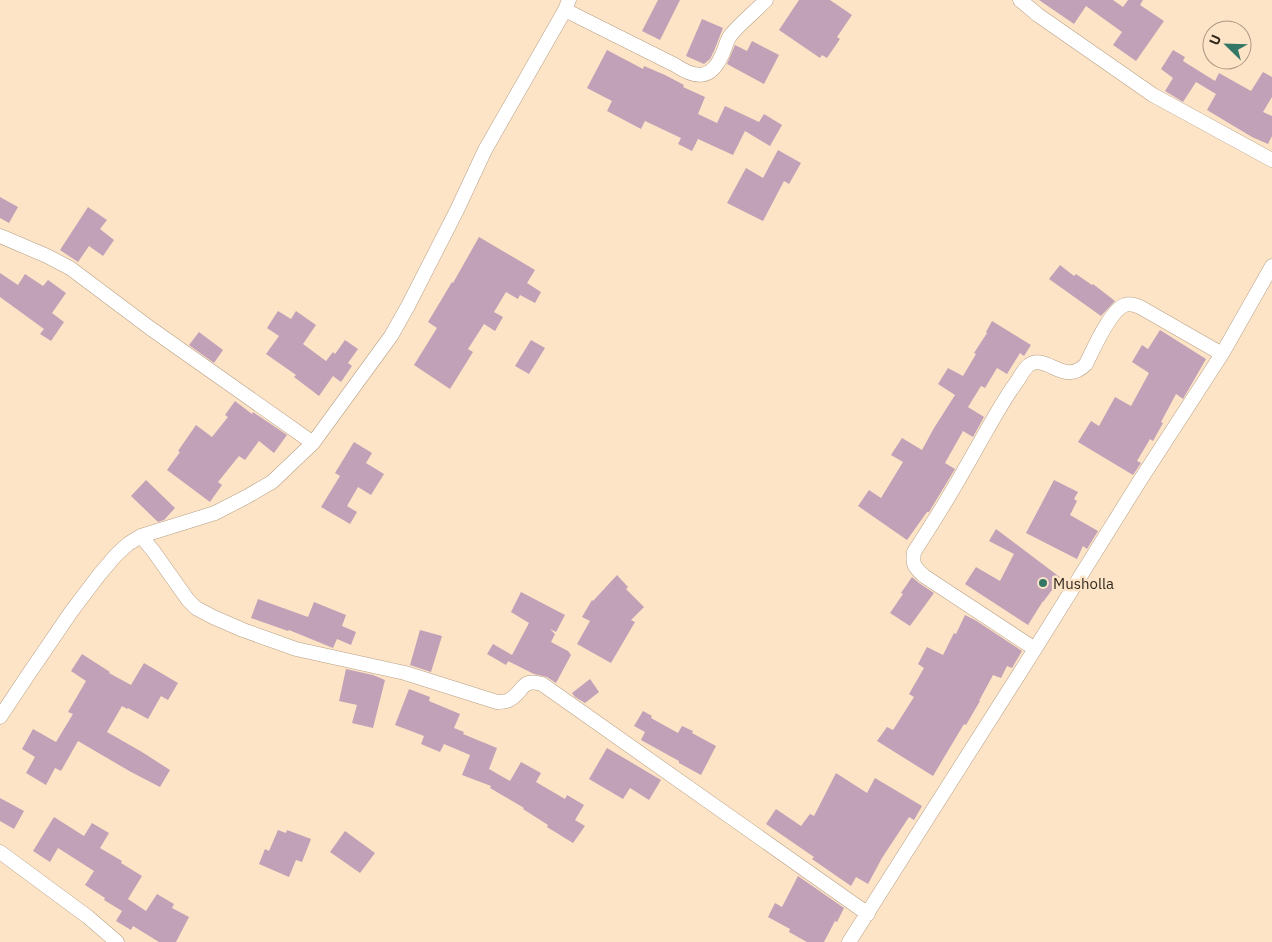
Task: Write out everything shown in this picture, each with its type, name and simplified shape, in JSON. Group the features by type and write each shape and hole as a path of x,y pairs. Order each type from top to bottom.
{"street":[{"path":"0,718 37,661 99,574 128,544 141,536 215,513 246,497 272,482 313,444 391,336 457,210 485,150 567,5 684,71 694,74 706,74 714,68 729,38 739,25 766,0"},
{"path":"1020,0 1038,15 1153,96 1272,160"},
{"path":"0,236 70,268 150,328 313,444"},
{"path":"849,942 1139,482 1222,354 1272,266"},
{"path":"1035,649 924,576 914,566 913,560 914,552 950,495 1005,399 1026,369 1036,362 1066,373 1076,372 1081,369 1086,364 1110,318 1125,305 1140,307 1222,354"},
{"path":"141,536 188,600 196,608 243,630 296,649 405,673 497,702 509,700 527,683 532,681 542,684 868,914"},
{"path":"0,852 88,917 117,942"}],"building":[{"path":"658,0 680,0 660,40 642,31"},
{"path":"799,0 830,0 852,15 837,37 840,39 827,58 822,55 820,58 779,30"},
{"path":"1039,0 1113,0 1123,7 1128,0 1143,0 1140,5 1164,21 1136,61 1113,45 1122,32 1086,6 1074,24"},
{"path":"702,19 723,28 710,59 704,64 686,56"},
{"path":"752,41 779,55 764,84 727,64 735,45 747,51"},
{"path":"607,50 643,69 644,66 665,75 684,85 683,87 705,97 698,114 717,123 725,106 759,122 764,114 782,125 770,146 745,131 733,155 698,139 692,151 678,144 681,138 645,121 641,129 607,111 612,101 587,88"},
{"path":"1173,50 1185,57 1183,61 1215,81 1219,73 1251,91 1263,72 1272,77 1272,97 1263,112 1272,116 1272,136 1268,144 1252,137 1207,110 1216,94 1196,82 1183,102 1165,91 1173,78 1161,69"},
{"path":"778,150 801,163 789,184 784,181 763,221 727,203 746,168 763,178"},
{"path":"0,197 18,207 9,223 0,218"},
{"path":"88,207 107,220 100,229 114,240 103,256 89,246 78,262 60,250"},
{"path":"479,237 535,270 527,283 541,292 535,303 520,295 518,299 506,292 494,312 503,317 495,331 484,324 468,349 473,352 450,389 414,365 437,328 428,322"},
{"path":"1060,265 1074,276 1076,274 1093,284 1115,301 1101,316 1049,279"},
{"path":"0,273 18,285 25,274 43,286 48,280 66,293 52,313 64,322 51,341 40,334 44,329 0,297"},
{"path":"278,311 291,319 296,311 316,325 303,344 326,361 333,352 335,354 345,340 358,349 348,363 352,366 341,382 333,376 319,396 294,377 296,375 266,354 279,336 267,328"},
{"path":"992,321 1031,345 1024,356 1020,353 1007,374 997,368 985,388 981,386 968,407 984,417 973,437 963,431 945,463 955,469 929,512 927,512 907,540 858,506 869,490 881,498 903,462 891,455 902,438 922,450 955,395 938,384 948,368 963,376"},
{"path":"1160,330 1206,359 1183,399 1176,394 1153,441 1150,439 1137,461 1141,463 1133,475 1078,442 1091,421 1099,426 1115,397 1131,406 1149,373 1132,362 1142,345 1148,349"},
{"path":"199,332 223,350 214,363 189,345"},
{"path":"531,340 545,348 529,374 515,366"},
{"path":"235,401 252,414 253,412 287,435 274,453 259,441 245,460 239,456 218,482 222,485 210,502 167,470 196,425 212,437 228,417 225,415"},
{"path":"354,442 372,453 366,463 384,474 371,495 358,487 347,506 357,512 350,524 321,507 340,476 335,473"},
{"path":"146,480 175,508 164,520 158,522 131,496"},
{"path":"1054,480 1078,492 1074,499 1077,501 1070,515 1098,531 1087,549 1083,546 1077,559 1026,533"},
{"path":"996,529 1061,578 1043,601 1028,625 965,584 976,567 1000,581 1014,554 989,541"},
{"path":"617,575 628,587 626,589 644,607 631,620 635,622 611,663 577,644 590,621 582,617 592,600"},
{"path":"912,577 934,593 910,626 890,613"},
{"path":"521,592 565,615 556,632 550,629 555,634 551,642 568,651 571,655 556,683 547,677 534,674 508,661 506,665 487,654 493,644 512,655 529,623 511,612"},
{"path":"258,599 308,617 314,602 346,615 342,626 356,632 351,645 337,639 333,648 289,630 251,618"},
{"path":"965,615 1022,651 1012,668 1007,666 1001,678 993,675 966,725 964,724 933,776 877,741 887,727 893,730 914,697 909,694 924,668 918,664 927,647 943,655"},
{"path":"420,630 442,636 431,672 410,665"},
{"path":"82,654 109,673 131,685 144,663 178,683 168,700 161,696 148,719 122,706 107,732 170,770 160,787 78,741 61,771 55,768 46,785 26,773 35,757 22,749 33,729 56,742 73,714 68,712 86,681 71,671"},
{"path":"346,669 373,675 385,680 373,728 352,723 357,705 339,701"},
{"path":"590,679 599,692 585,703 572,693"},
{"path":"409,689 430,697 429,701 460,714 454,728 464,732 463,734 497,748 489,769 510,781 521,762 541,773 536,782 565,799 567,795 584,805 575,820 585,826 573,843 547,827 548,825 524,808 490,788 491,786 462,775 470,755 444,744 440,752 421,744 424,736 395,725"},
{"path":"643,711 652,716 651,718 678,733 682,726 716,746 701,775 641,740 645,732 634,726"},
{"path":"607,748 661,780 649,800 630,788 623,799 589,779"},
{"path":"836,773 867,793 875,778 922,806 914,820 909,817 882,858 868,884 856,877 851,886 812,859 814,857 766,824 776,809 801,826 810,814 814,816"},
{"path":"0,798 24,811 14,829 0,821"},
{"path":"54,817 84,836 92,823 109,833 100,848 142,876 128,899 146,911 157,894 174,904 172,908 189,917 176,942 159,942 133,926 131,930 116,921 122,911 85,885 94,871 58,848 50,862 33,851"},
{"path":"278,830 286,833 287,830 311,839 302,862 296,860 289,877 259,864 265,849 269,851"},
{"path":"345,831 375,853 360,873 330,852"},
{"path":"798,876 844,908 824,942 807,942 789,932 790,929 768,917 775,903 782,907"}],"place":[{"name":"Musholla","path":"1043,583"}]}
